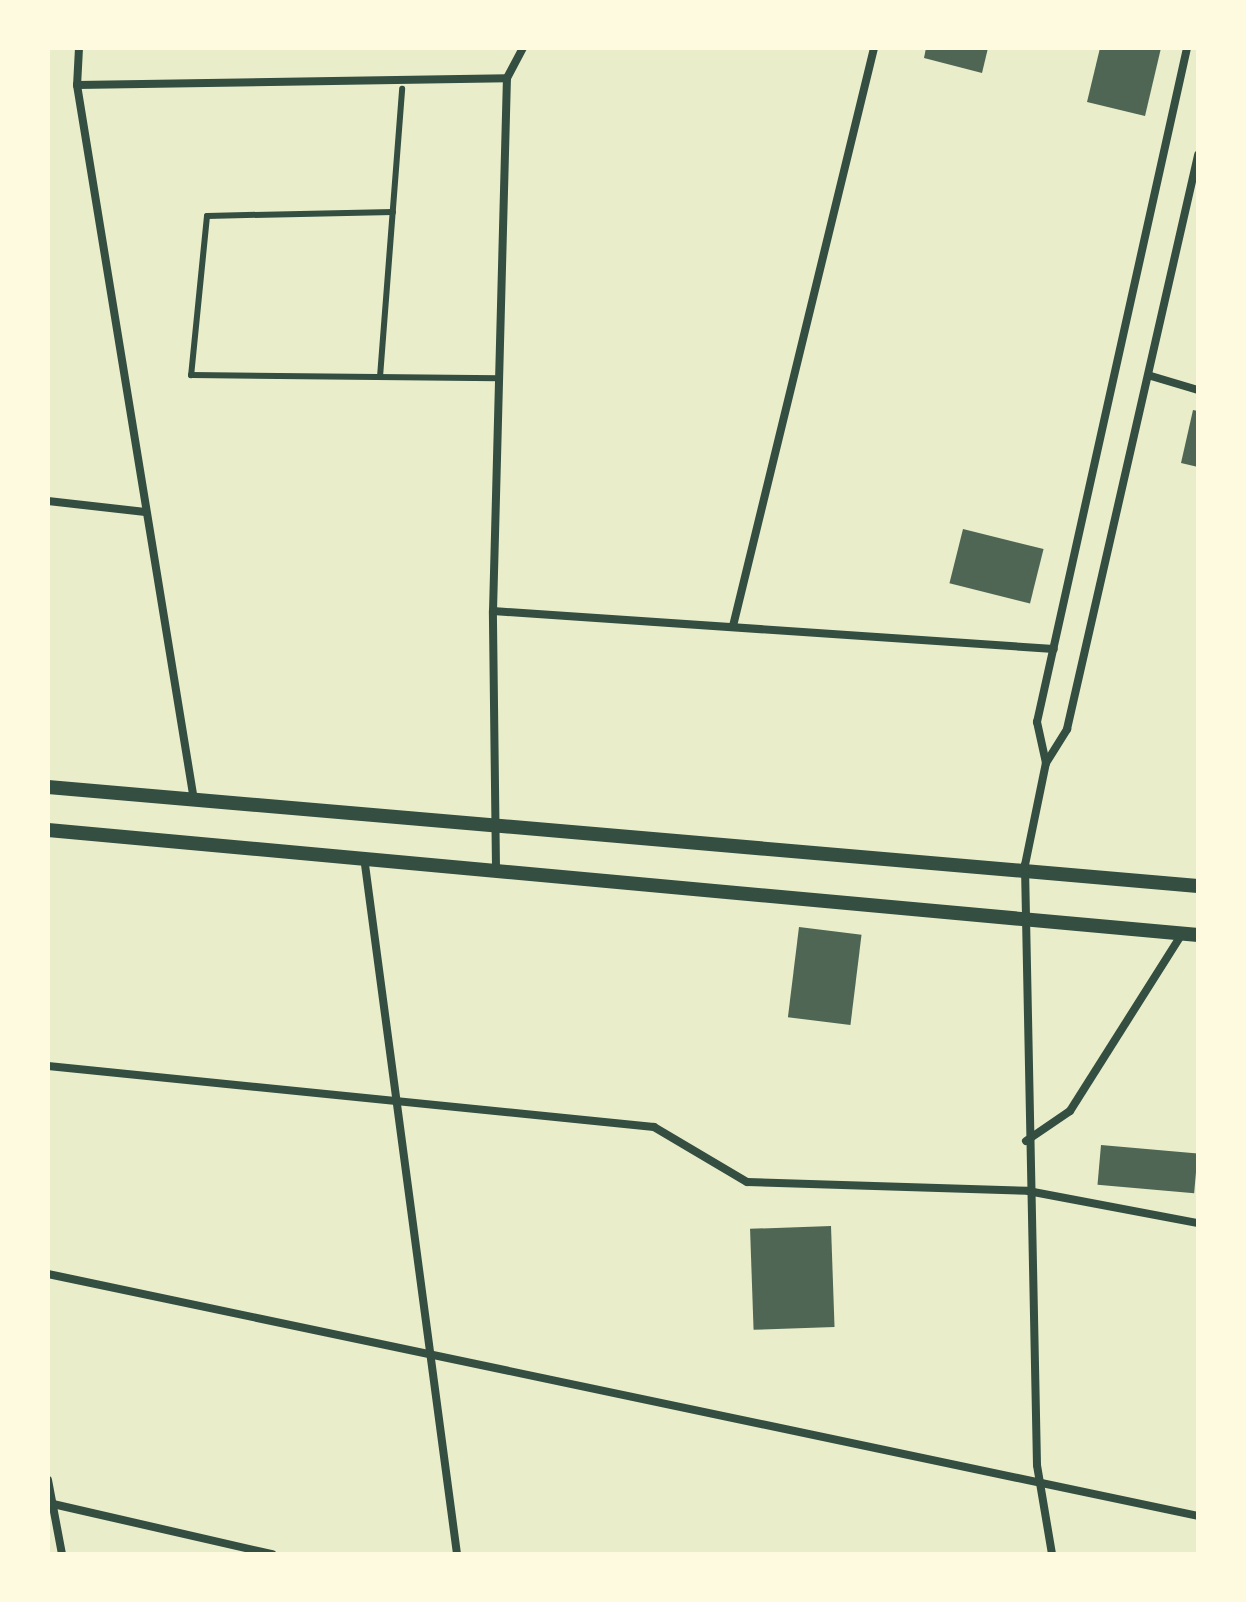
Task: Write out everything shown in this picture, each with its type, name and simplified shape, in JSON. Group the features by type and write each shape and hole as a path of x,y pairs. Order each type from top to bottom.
{"street":[{"path":"79,48 77,85 194,800"},
{"path":"496,868 498,826 493,611 507,78 523,48"},
{"path":"733,626 874,48"},
{"path":"1046,763 1037,722 1187,48"},
{"path":"77,85 507,78"},
{"path":"1052,1554 1039,1482 1026,1141 1021,915 1025,865 1046,763 1067,729 1151,376 1198,155"},
{"path":"1151,376 1198,390"},
{"path":"48,501 145,512"},
{"path":"493,611 1054,649"},
{"path":"48,787 498,826 1025,865 1198,886"},
{"path":"48,830 1021,915 1190,934 1070,1111 1026,1141"},
{"path":"364,857 393,1099 457,1554"},
{"path":"48,1066 654,1127 747,1182 1028,1191 1198,1223"},
{"path":"48,1274 1198,1516"},
{"path":"48,1480 62,1554"},
{"path":"53,1504 272,1554"}],"lane":[{"path":"380,377 402,89"},
{"path":"393,212 207,216 191,375 499,378"}],"building":[{"path":"926,48 988,48 982,73 924,58"},
{"path":"1100,48 1161,48 1145,116 1087,102"},
{"path":"1193,410 1198,411 1198,467 1181,463"},
{"path":"963,529 1044,549 1030,603 949,583"},
{"path":"799,927 862,935 850,1025 788,1017"},
{"path":"1101,1145 1198,1153 1194,1193 1098,1185"},
{"path":"831,1226 835,1327 754,1330 750,1229"}]}
